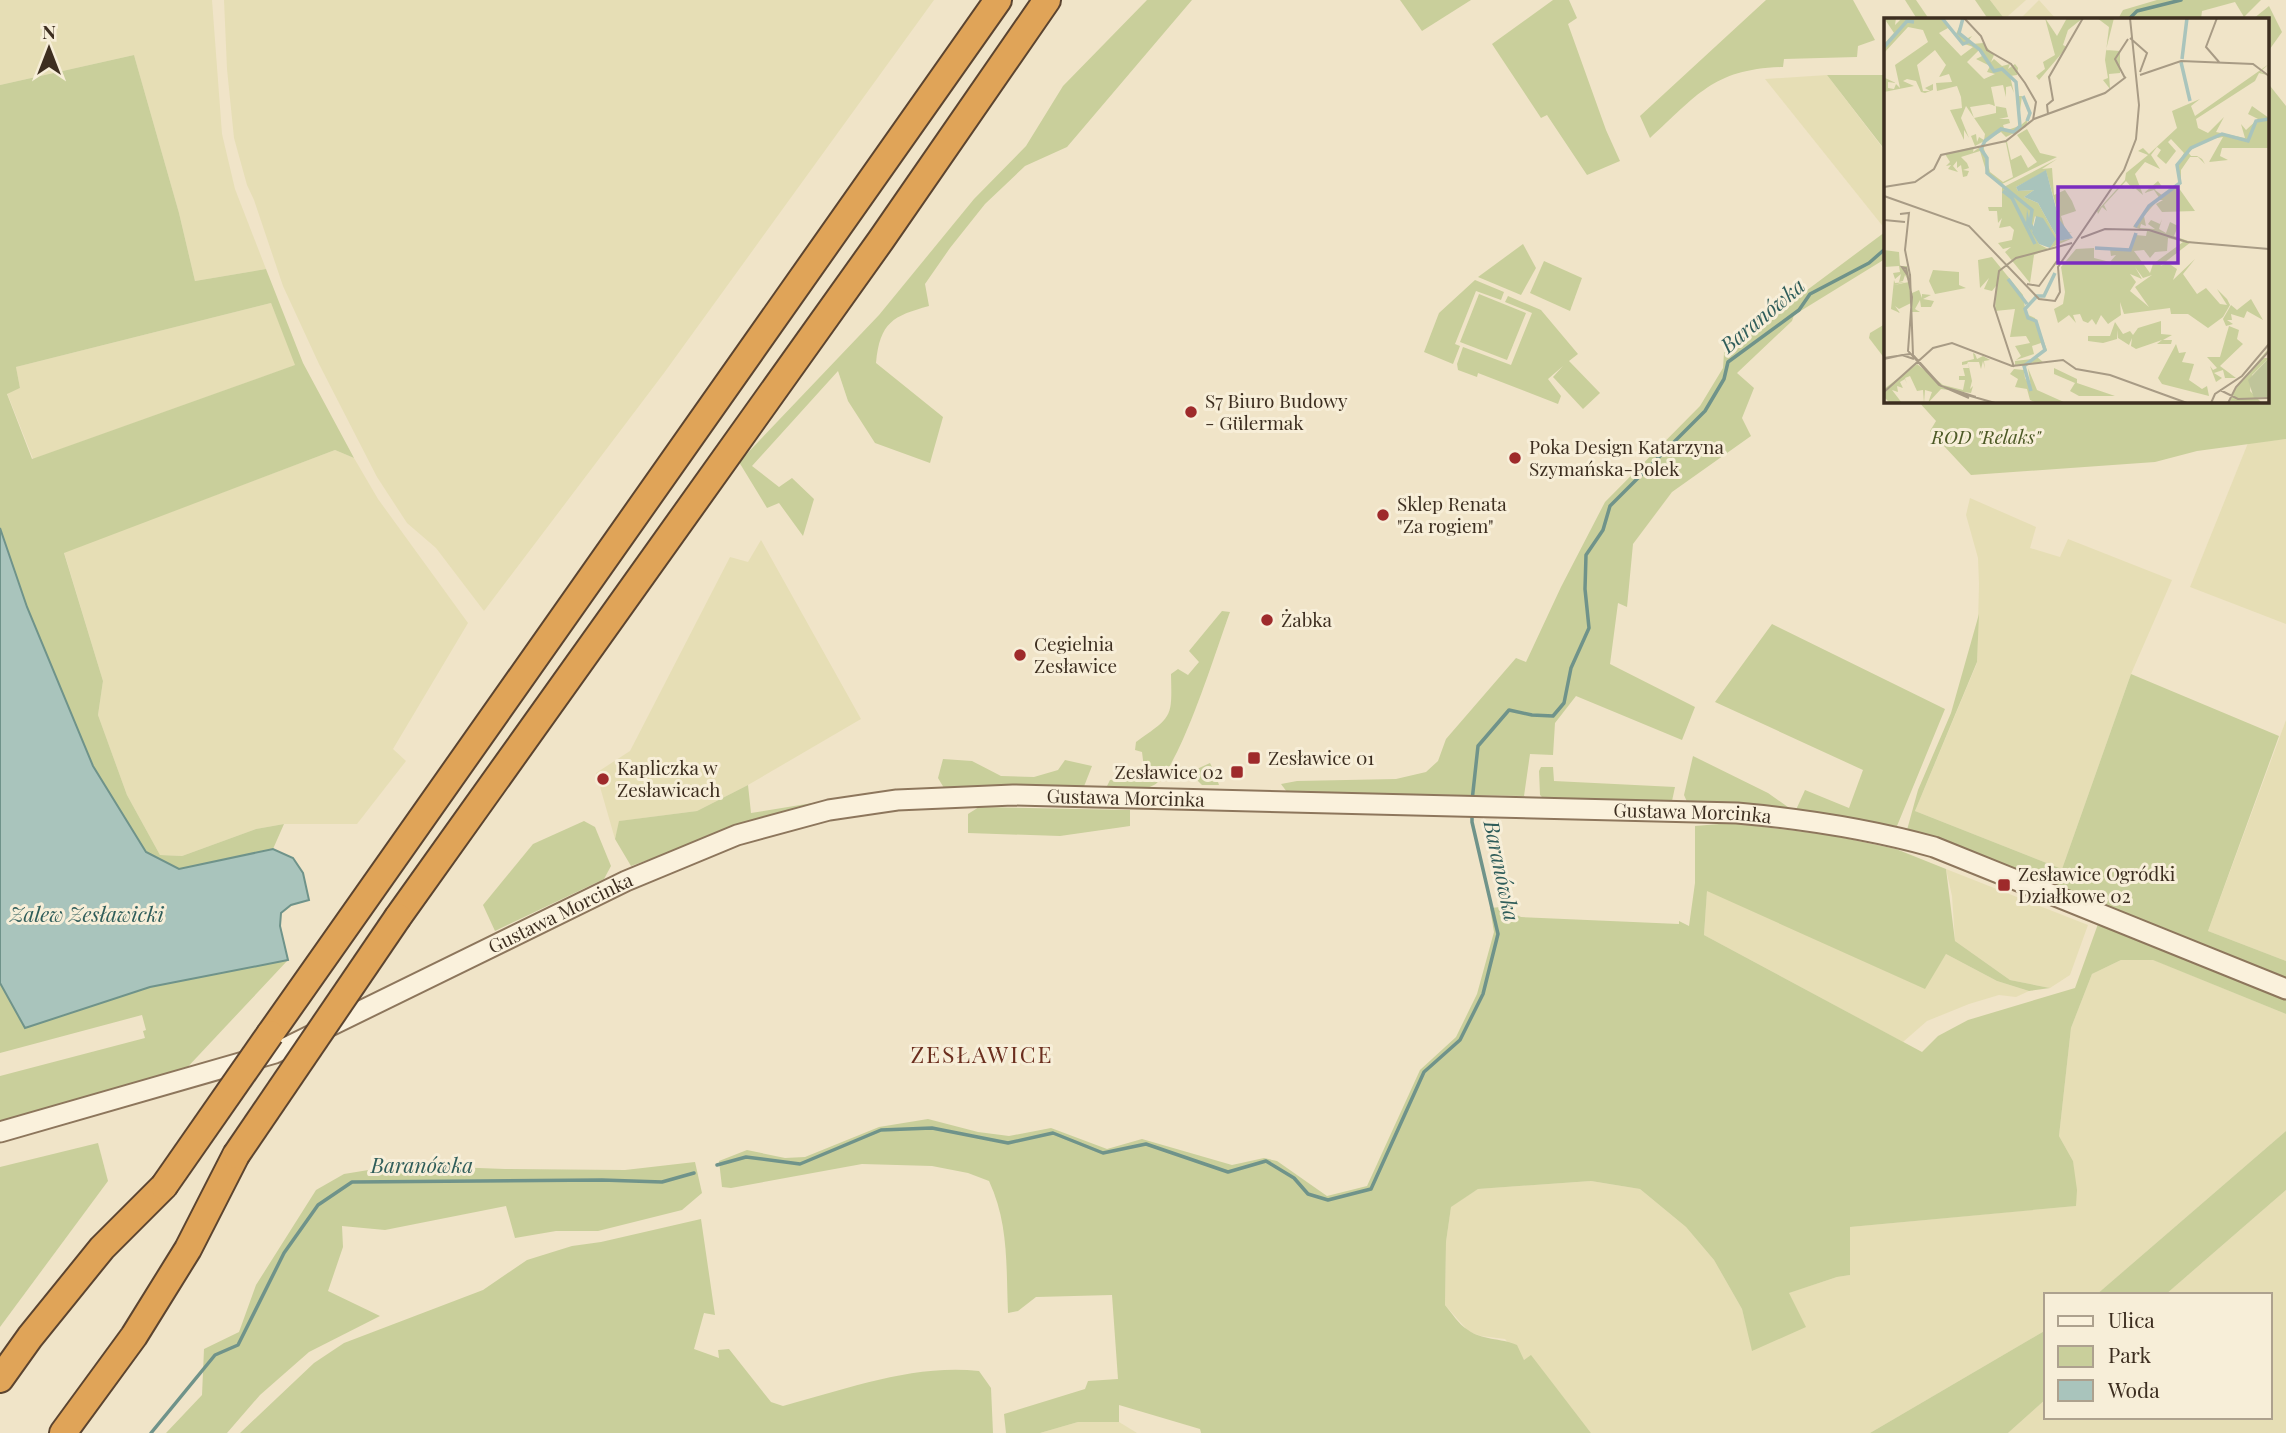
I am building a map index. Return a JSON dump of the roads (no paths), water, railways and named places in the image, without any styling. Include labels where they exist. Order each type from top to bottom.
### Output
[{"type":"highway","points":[[0,1379],[103,1248],[164,1185],[998,0]]},
{"type":"highway","points":[[63,1433],[134,1336],[188,1249],[236,1155],[398,916],[881,240],[1047,0]]},
{"type":"street","name":"Gustawa Morcinka","points":[[0,1132],[275,1054],[626,881],[737,835],[829,810],[897,800],[1013,795],[1196,798],[1737,813],[1798,819],[1893,836],[1934,847],[2286,989]]},
{"type":"water","name":"Zalew Zesławicki","points":[[0,528],[27,607],[93,766],[146,852],[179,869],[273,849],[293,858],[303,873],[309,900],[291,905],[281,913],[280,926],[288,960],[150,987],[25,1028],[0,983]]},
{"type":"waterway","name":"Baranówka","points":[[2130,18],[2137,11],[2181,0]]},
{"type":"waterway","name":"Baranówka","points":[[1472,801],[1478,746],[1509,710],[1553,716],[1564,703],[1571,668],[1589,628],[1585,589],[1586,555],[1603,530],[1610,506],[1705,411],[1724,379],[1728,362],[1799,310],[1810,294],[1869,263],[1884,250]]},
{"type":"waterway","name":"Baranówka","points":[[717,1165],[746,1157],[800,1164],[881,1130],[932,1128],[1008,1143],[1053,1133],[1103,1153],[1146,1144],[1228,1172],[1266,1161],[1294,1178],[1308,1194],[1328,1200],[1371,1189],[1424,1072],[1460,1040],[1483,994],[1498,934],[1472,812]]},
{"type":"waterway","name":"Baranówka","points":[[151,1433],[215,1355],[238,1345],[284,1253],[318,1205],[352,1182],[662,1182],[694,1173]]},
{"type":"place","name":"S7 Biuro Budowy - Gülermak","points":[[1191,412]]},
{"type":"place","name":"Poka Design Katarzyna Szymańska-Polek","points":[[1515,458]]},
{"type":"place","name":"Sklep Renata \"Za rogiem\"","points":[[1383,515]]},
{"type":"place","name":"Żabka","points":[[1267,620]]},
{"type":"place","name":"Cegielnia Zesławice","points":[[1020,655]]},
{"type":"place","name":"Zesławice 01","points":[[1254,758]]},
{"type":"place","name":"Zesławice 02","points":[[1237,772]]},
{"type":"place","name":"Kapliczka w Zesławicach","points":[[603,779]]},
{"type":"place","name":"Zesławice Ogródki Działkowe 02","points":[[2004,885]]},
{"type":"district","name":"ZESŁAWICE","points":[[982,1055]]},
{"type":"park label","name":"ROD \"Relaks\"","points":[[1986,437]]}]
